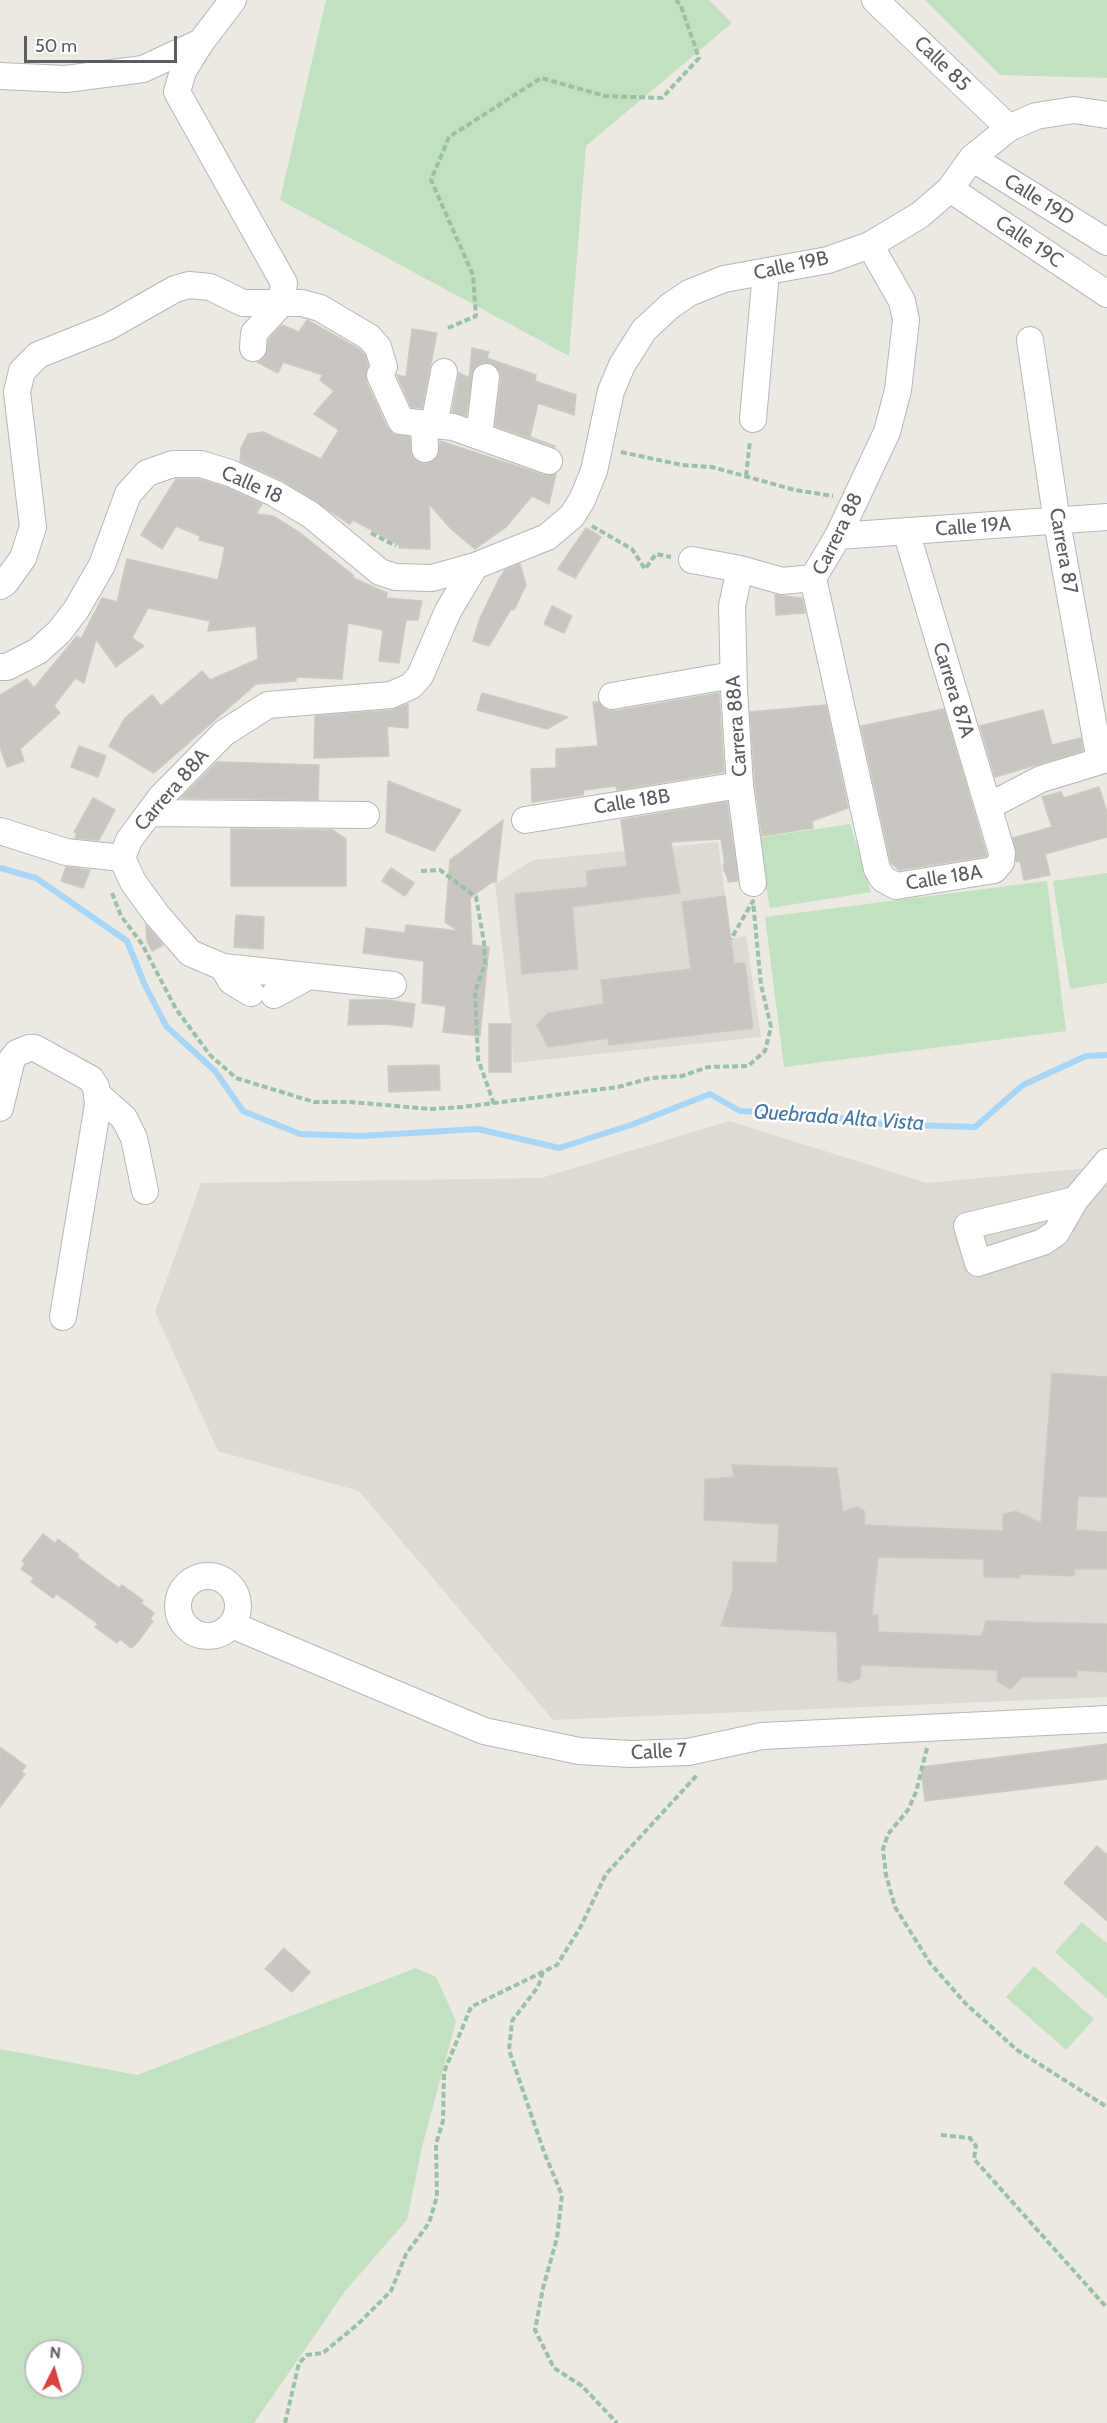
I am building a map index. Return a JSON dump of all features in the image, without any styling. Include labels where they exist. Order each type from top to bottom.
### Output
[{"type":"street","points":[[233,0],[201,42],[183,71],[177,92],[284,283],[281,304],[254,333],[253,348]]},
{"type":"street","name":"Calle 85","points":[[875,0],[1009,128]]},
{"type":"street","points":[[0,76],[66,79],[142,69],[201,42]]},
{"type":"street","name":"Calle 19B","points":[[572,516],[594,471],[611,391],[626,357],[644,330],[670,306],[689,293],[724,279],[828,260],[870,245],[920,215],[950,189],[972,158],[1009,128],[1036,116],[1074,110],[1107,115]]},
{"type":"street","name":"Calle 19D","points":[[972,158],[1107,242]]},
{"type":"street","name":"Calle 19C","points":[[950,189],[1107,294]]},
{"type":"street","name":"Carrera 88","points":[[870,245],[902,301],[906,320],[898,390],[887,432],[838,536],[813,578],[877,869]]},
{"type":"street","points":[[753,419],[766,272]]},
{"type":"street","points":[[0,586],[5,583],[23,558],[33,527],[17,392],[22,371],[28,361],[108,327],[175,289],[189,285],[210,287],[243,303],[302,303],[320,308],[369,337],[378,347],[384,367],[380,375],[401,421],[429,424],[480,436],[549,461]]},
{"type":"street","name":"Carrera 87","points":[[1030,340],[1057,522],[1104,760]]},
{"type":"street","points":[[425,449],[429,424],[444,372]]},
{"type":"street","points":[[480,436],[486,376]]},
{"type":"street","name":"Calle 18","points":[[0,667],[7,667],[38,651],[59,632],[76,610],[102,565],[128,494],[147,473],[173,464],[211,467],[230,472],[274,493],[311,515],[363,559],[387,575],[408,579],[432,578],[475,566],[547,537],[572,516]]},
{"type":"street","name":"Calle 19A","points":[[838,536],[1107,517]]},
{"type":"street","name":"Carrera 87A","points":[[906,531],[957,708],[1001,848]]},
{"type":"street","points":[[692,560],[740,569],[782,581],[813,578]]},
{"type":"street","name":"Carrera 88A","points":[[122,858],[129,840],[148,813],[224,733],[268,705],[383,696],[402,692],[411,686],[420,676],[448,611],[475,566]]},
{"type":"street","name":"Carrera 88A","points":[[740,569],[732,606],[733,675],[743,842],[749,881]]},
{"type":"street","points":[[612,696],[733,675]]},
{"type":"street","points":[[989,806],[1041,779],[1104,760]]},
{"type":"street","name":"Calle 18B","points":[[525,820],[740,785]]},
{"type":"street","points":[[148,813],[366,815]]},
{"type":"street","points":[[0,831],[66,852],[122,858],[133,882],[157,915],[190,953],[223,967],[393,985]]},
{"type":"street","name":"Calle 18A","points":[[877,869],[883,879],[896,886],[994,870],[1001,862],[1001,848]]},
{"type":"street","points":[[223,967],[231,981],[262,994],[309,976]]},
{"type":"street","points":[[0,1108],[12,1059],[29,1048],[35,1048],[91,1079],[98,1095],[124,1118],[134,1138],[145,1191]]},
{"type":"street","points":[[63,1317],[98,1095]]},
{"type":"street","points":[[1075,1200],[1107,1162]]},
{"type":"street","name":"Calle 7","points":[[232,1625],[484,1731],[579,1751],[631,1754],[688,1752],[762,1736],[1107,1719]]},
{"type":"path","points":[[448,328],[476,316],[473,275],[431,180],[449,137],[542,78],[605,96],[662,98],[699,58],[681,6],[676,0]]},
{"type":"path","points":[[746,476],[753,419]]},
{"type":"path","points":[[599,450],[633,454],[682,465],[712,467],[795,490],[855,499]]},
{"type":"path","points":[[572,516],[632,549],[645,569],[656,554],[692,560]]},
{"type":"path","points":[[122,858],[112,894],[121,916],[142,944],[176,1009],[210,1054],[236,1078],[314,1102],[349,1102],[431,1109],[494,1104],[682,1076],[708,1068],[748,1066],[765,1051],[771,1028],[761,985],[762,967],[755,939],[753,901],[731,939]]},
{"type":"path","points":[[421,871],[440,870],[476,897],[485,964],[475,992],[478,1059],[494,1104]]},
{"type":"path","points":[[935,1729],[921,1767],[916,1792],[908,1810],[888,1834],[883,1849],[886,1875],[896,1907],[930,1963],[966,2004],[1017,2050],[1107,2107]]},
{"type":"path","points":[[285,2423],[299,2363],[307,2355],[323,2353],[358,2324],[391,2291],[406,2254],[429,2223],[437,2196],[436,2144],[443,2121],[444,2072],[471,2007],[557,1965],[580,1928],[606,1874],[686,1784],[703,1770]]},
{"type":"path","points":[[543,1972],[538,1987],[512,2021],[509,2050],[544,2152],[562,2195],[557,2238],[543,2288],[535,2330],[554,2368],[582,2386],[617,2423]]},
{"type":"path","points":[[940,2135],[970,2138],[976,2146],[974,2159],[1107,2308]]},
{"type":"shaded area","points":[[718,842],[731,939],[746,936],[761,1037],[513,1063],[511,1024],[495,884],[533,860]]},
{"type":"shaded area","points":[[729,1121],[927,1183],[1098,1167],[1107,1162],[1107,1697],[553,1720],[359,1491],[218,1451],[155,1312],[201,1183],[541,1178]]},
{"type":"green space","points":[[326,0],[709,0],[732,23],[586,146],[569,356],[280,200]]},
{"type":"green space","points":[[925,0],[1107,0],[1107,78],[1000,75]]},
{"type":"green space","points":[[850,824],[871,892],[770,908],[757,838]]},
{"type":"green space","points":[[1107,873],[1107,983],[1070,989],[1053,881]]},
{"type":"green space","points":[[1047,881],[1066,1031],[784,1067],[765,917]]},
{"type":"green space","points":[[1082,1922],[1107,1944],[1107,1999],[1055,1952]]},
{"type":"green space","points":[[1034,1966],[1094,2019],[1066,2050],[1006,1997]]},
{"type":"green space","points":[[416,1968],[436,1977],[456,2021],[422,2147],[407,2220],[346,2290],[254,2423],[0,2423],[0,2049],[137,2075]]},
{"type":"building","points":[[307,320],[359,349],[365,355],[368,366],[366,381],[387,427],[393,433],[410,437],[412,456],[418,462],[425,464],[433,461],[438,455],[440,441],[544,475],[556,474],[549,504],[532,496],[506,527],[475,549],[451,529],[429,504],[430,549],[399,548],[399,545],[353,520],[350,524],[282,480],[240,461],[241,448],[248,434],[263,432],[321,459],[339,430],[314,414],[334,391],[320,380],[323,375],[283,362],[278,373],[257,362],[265,357],[269,339],[282,325],[299,332]]},
{"type":"building","points":[[412,329],[437,333],[422,408],[411,407],[397,375],[406,377]]},
{"type":"building","points":[[472,348],[489,352],[487,358],[536,375],[535,381],[576,395],[574,415],[538,403],[530,437],[555,447],[495,426],[501,378],[499,371],[488,362],[474,369],[466,416],[452,412],[459,373],[469,378]]},
{"type":"building","points":[[176,479],[199,479],[225,487],[262,504],[256,514],[273,516],[300,533],[353,575],[353,578],[387,593],[386,598],[422,601],[418,620],[406,620],[399,663],[379,661],[383,630],[348,623],[342,679],[296,677],[296,681],[256,684],[154,773],[109,746],[125,718],[152,695],[161,706],[202,671],[210,680],[258,659],[256,626],[208,631],[210,621],[148,608],[132,638],[144,646],[116,667],[96,639],[84,683],[75,678],[54,706],[60,713],[20,749],[24,761],[7,767],[0,747],[0,695],[27,679],[34,688],[77,636],[81,639],[102,598],[117,602],[127,559],[218,580],[225,547],[199,540],[200,536],[176,526],[162,549],[141,535]]},
{"type":"building","points":[[586,528],[601,537],[575,578],[558,569]]},
{"type":"building","points":[[520,564],[526,585],[514,610],[511,609],[489,646],[473,641],[480,618],[499,579],[505,570]]},
{"type":"building","points":[[775,595],[802,598],[805,613],[776,615]]},
{"type":"building","points":[[552,606],[572,616],[564,633],[544,624]]},
{"type":"building","points":[[482,693],[568,717],[547,729],[477,710]]},
{"type":"building","points":[[719,693],[724,772],[617,790],[616,786],[584,790],[583,795],[532,802],[531,769],[556,768],[556,749],[598,746],[593,702],[599,702],[606,710],[615,711]]},
{"type":"building","points":[[408,704],[408,728],[387,726],[389,756],[314,758],[315,716],[392,710]]},
{"type":"building","points":[[826,705],[848,808],[812,821],[813,828],[762,836],[755,784],[750,712]]},
{"type":"building","points":[[944,709],[987,856],[899,870],[891,863],[861,726]]},
{"type":"building","points":[[1043,710],[1052,745],[1081,738],[1083,751],[995,777],[980,726]]},
{"type":"building","points":[[79,746],[106,756],[98,777],[71,767]]},
{"type":"building","points":[[217,762],[319,765],[318,800],[181,798]]},
{"type":"building","points":[[388,781],[461,810],[434,851],[386,832]]},
{"type":"building","points":[[1099,787],[1107,813],[1107,837],[1045,854],[1050,875],[1024,880],[1020,861],[1016,862],[1013,838],[1052,827],[1042,797],[1061,792],[1064,798]]},
{"type":"building","points":[[93,798],[115,810],[99,840],[75,838],[77,834],[74,832]]},
{"type":"building","points":[[727,802],[738,881],[728,882],[721,839],[671,842],[680,893],[572,907],[578,969],[522,974],[515,894],[588,887],[586,871],[627,866],[621,820]]},
{"type":"building","points":[[503,820],[496,882],[492,882],[470,898],[472,945],[489,947],[480,1036],[443,1032],[446,1006],[422,1003],[424,961],[363,953],[366,928],[405,933],[406,925],[459,931],[445,922],[450,860]]},
{"type":"building","points":[[231,829],[333,830],[346,839],[346,886],[231,886]]},
{"type":"building","points":[[66,867],[90,870],[83,888],[61,881]]},
{"type":"building","points":[[391,868],[414,883],[405,896],[382,881]]},
{"type":"building","points":[[725,896],[734,964],[745,963],[753,1028],[609,1045],[608,1038],[548,1047],[537,1025],[548,1013],[604,1004],[601,980],[691,969],[682,902]]},
{"type":"building","points":[[236,915],[264,917],[263,949],[234,947]]},
{"type":"building","points":[[146,925],[163,945],[152,951],[147,941]]},
{"type":"building","points":[[350,1000],[387,1000],[415,1004],[412,1027],[385,1024],[348,1025]]},
{"type":"building","points":[[489,1024],[511,1024],[511,1072],[489,1072]]},
{"type":"building","points":[[439,1065],[440,1090],[389,1092],[388,1066]]},
{"type":"building","points":[[1052,1373],[1107,1377],[1107,1497],[1078,1496],[1076,1530],[1107,1532],[1107,1569],[1074,1569],[1074,1576],[1020,1574],[1020,1578],[984,1577],[984,1559],[878,1557],[872,1615],[878,1615],[878,1632],[982,1636],[986,1621],[1107,1624],[1107,1672],[1077,1670],[1077,1677],[1022,1677],[1011,1689],[997,1681],[998,1670],[861,1665],[860,1678],[850,1683],[838,1680],[837,1632],[721,1626],[733,1589],[733,1562],[777,1563],[779,1524],[704,1520],[705,1479],[734,1477],[732,1465],[837,1468],[843,1512],[857,1507],[865,1512],[864,1525],[1003,1531],[1003,1515],[1015,1511],[1041,1523]]},
{"type":"building","points":[[43,1534],[55,1543],[58,1539],[79,1555],[77,1557],[119,1588],[122,1585],[143,1600],[141,1603],[154,1613],[150,1619],[153,1621],[131,1648],[120,1639],[117,1643],[95,1627],[98,1624],[56,1594],[53,1598],[31,1582],[34,1578],[21,1569],[25,1563],[22,1561]]},
{"type":"building","points":[[1107,1744],[1107,1779],[925,1801],[921,1767]]},
{"type":"building","points":[[0,1747],[26,1766],[21,1772],[25,1774],[0,1807]]},
{"type":"building","points":[[1097,1846],[1107,1855],[1107,1921],[1064,1883]]},
{"type":"building","points":[[284,1948],[310,1972],[292,1992],[265,1969]]},
{"type":"waterway","name":"Quebrada Alta Vista","points":[[0,868],[36,878],[127,941],[144,983],[166,1026],[215,1071],[243,1111],[300,1134],[361,1136],[478,1129],[559,1148],[631,1125],[710,1094],[740,1111],[816,1115],[881,1124],[975,1127],[1023,1085],[1086,1056],[1107,1055]]},
{"type":"tunnel","points":[[739,847],[736,867],[745,880]]}]
